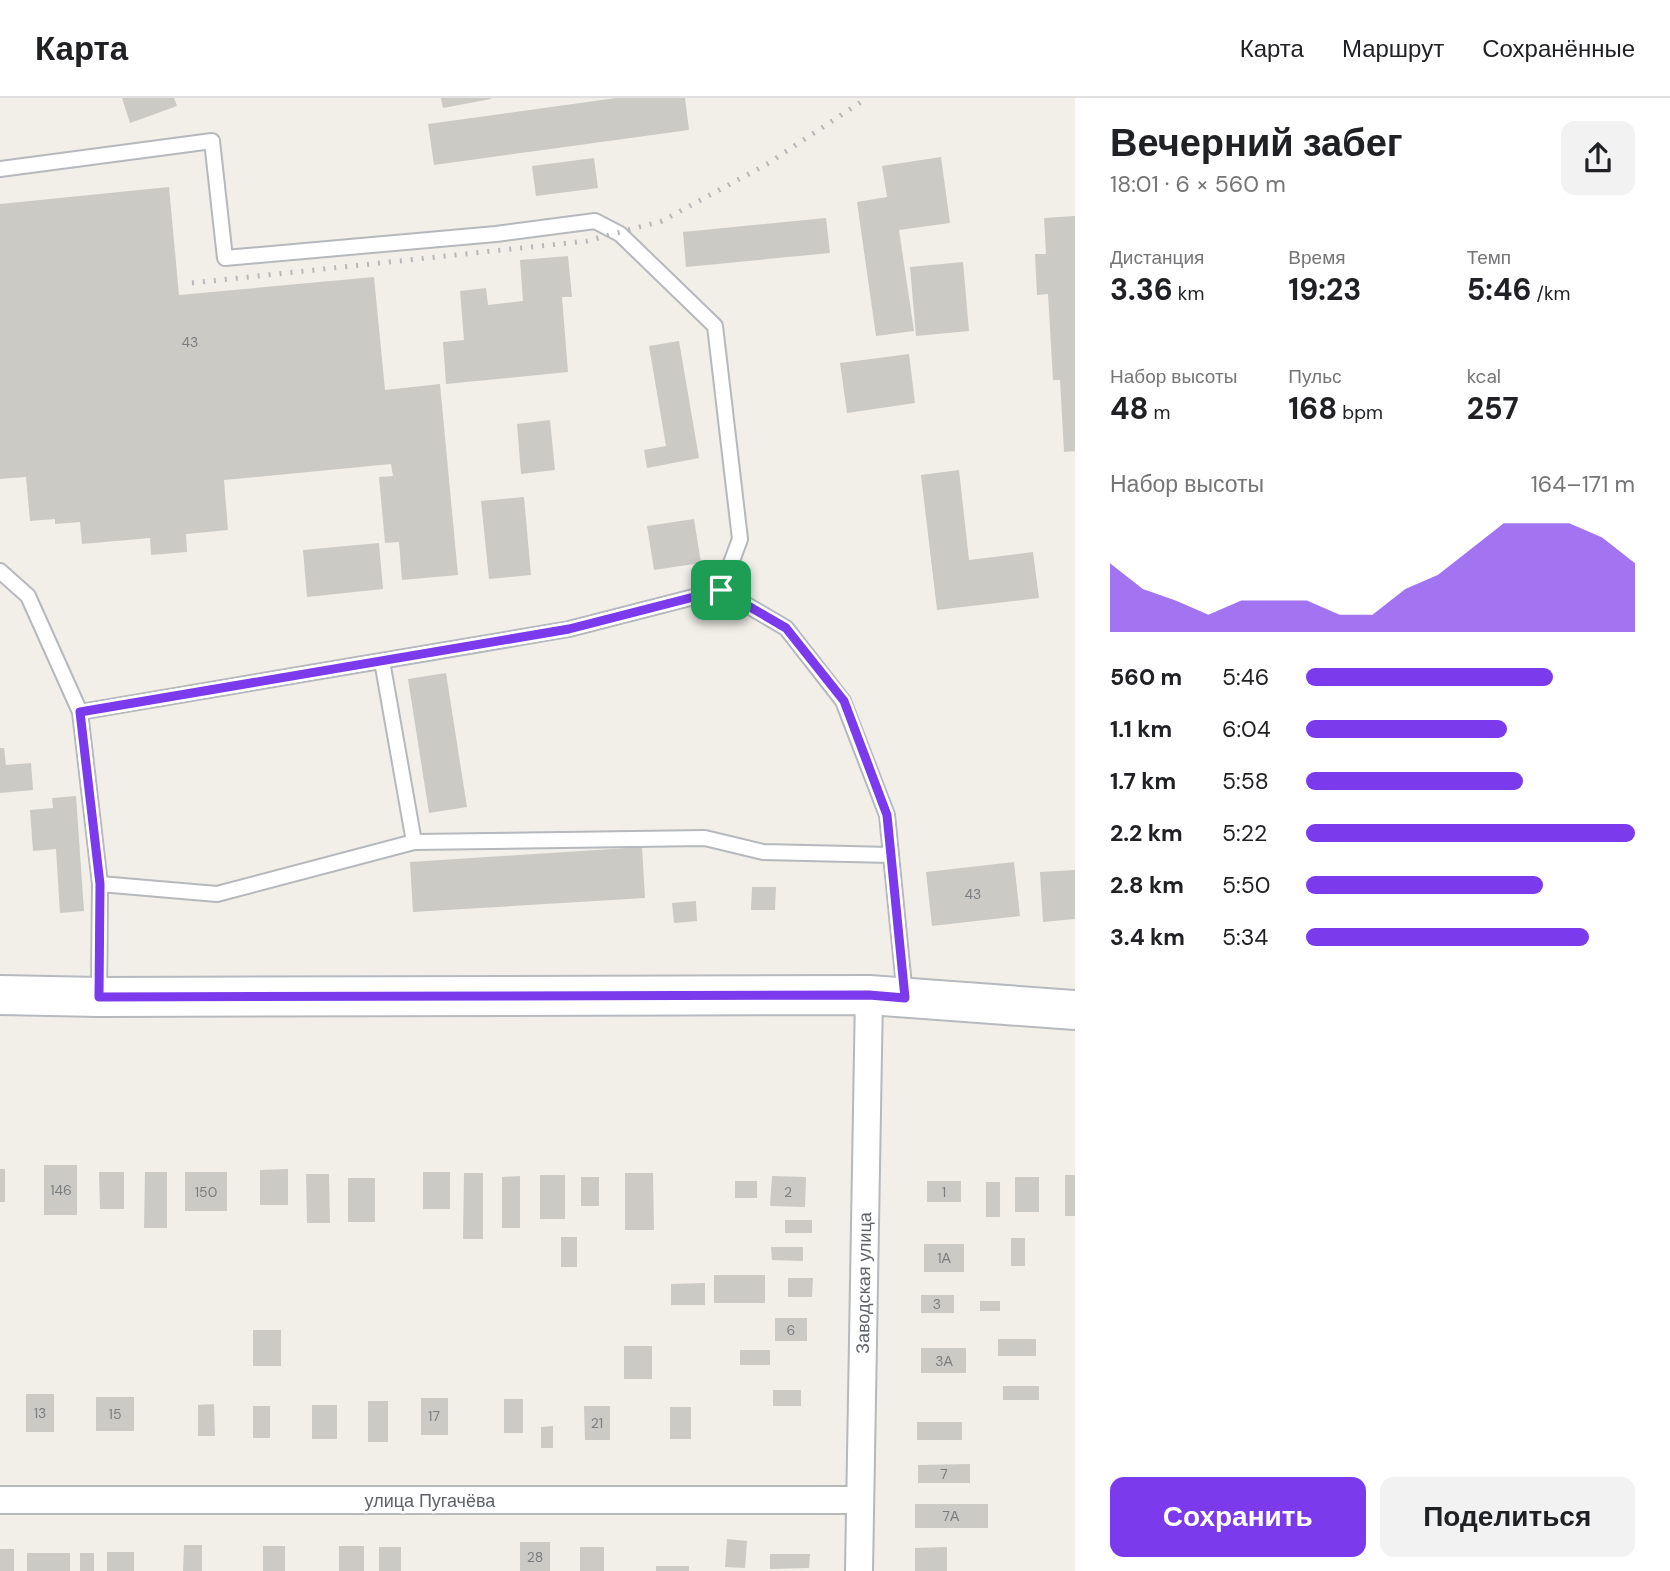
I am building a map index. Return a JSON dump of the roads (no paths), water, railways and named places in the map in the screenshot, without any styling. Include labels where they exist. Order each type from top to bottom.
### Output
[{"type":"main road","points":[[0,995],[887,996],[1075,1010]]},
{"type":"street","name":"Заводская улица","points":[[859,1571],[860,1500],[887,996]]},
{"type":"street","name":"улица Пугачёва","points":[[0,1500],[860,1500]]},
{"type":"lane","points":[[0,169],[212,141],[225,258],[496,234],[595,221],[620,234],[715,326],[740,539],[721,590]]},
{"type":"lane","points":[[0,571],[28,596],[80,712],[100,884],[99,997]]},
{"type":"lane","points":[[80,712],[569,629],[721,590],[786,628],[844,701],[887,815],[891,855],[887,996]]},
{"type":"lane","points":[[382,661],[414,842]]},
{"type":"lane","points":[[100,884],[217,894],[414,842],[705,838],[763,852],[891,855]]},
{"type":"railway","points":[[192,283],[587,241],[662,221],[767,164],[867,98]]}]
